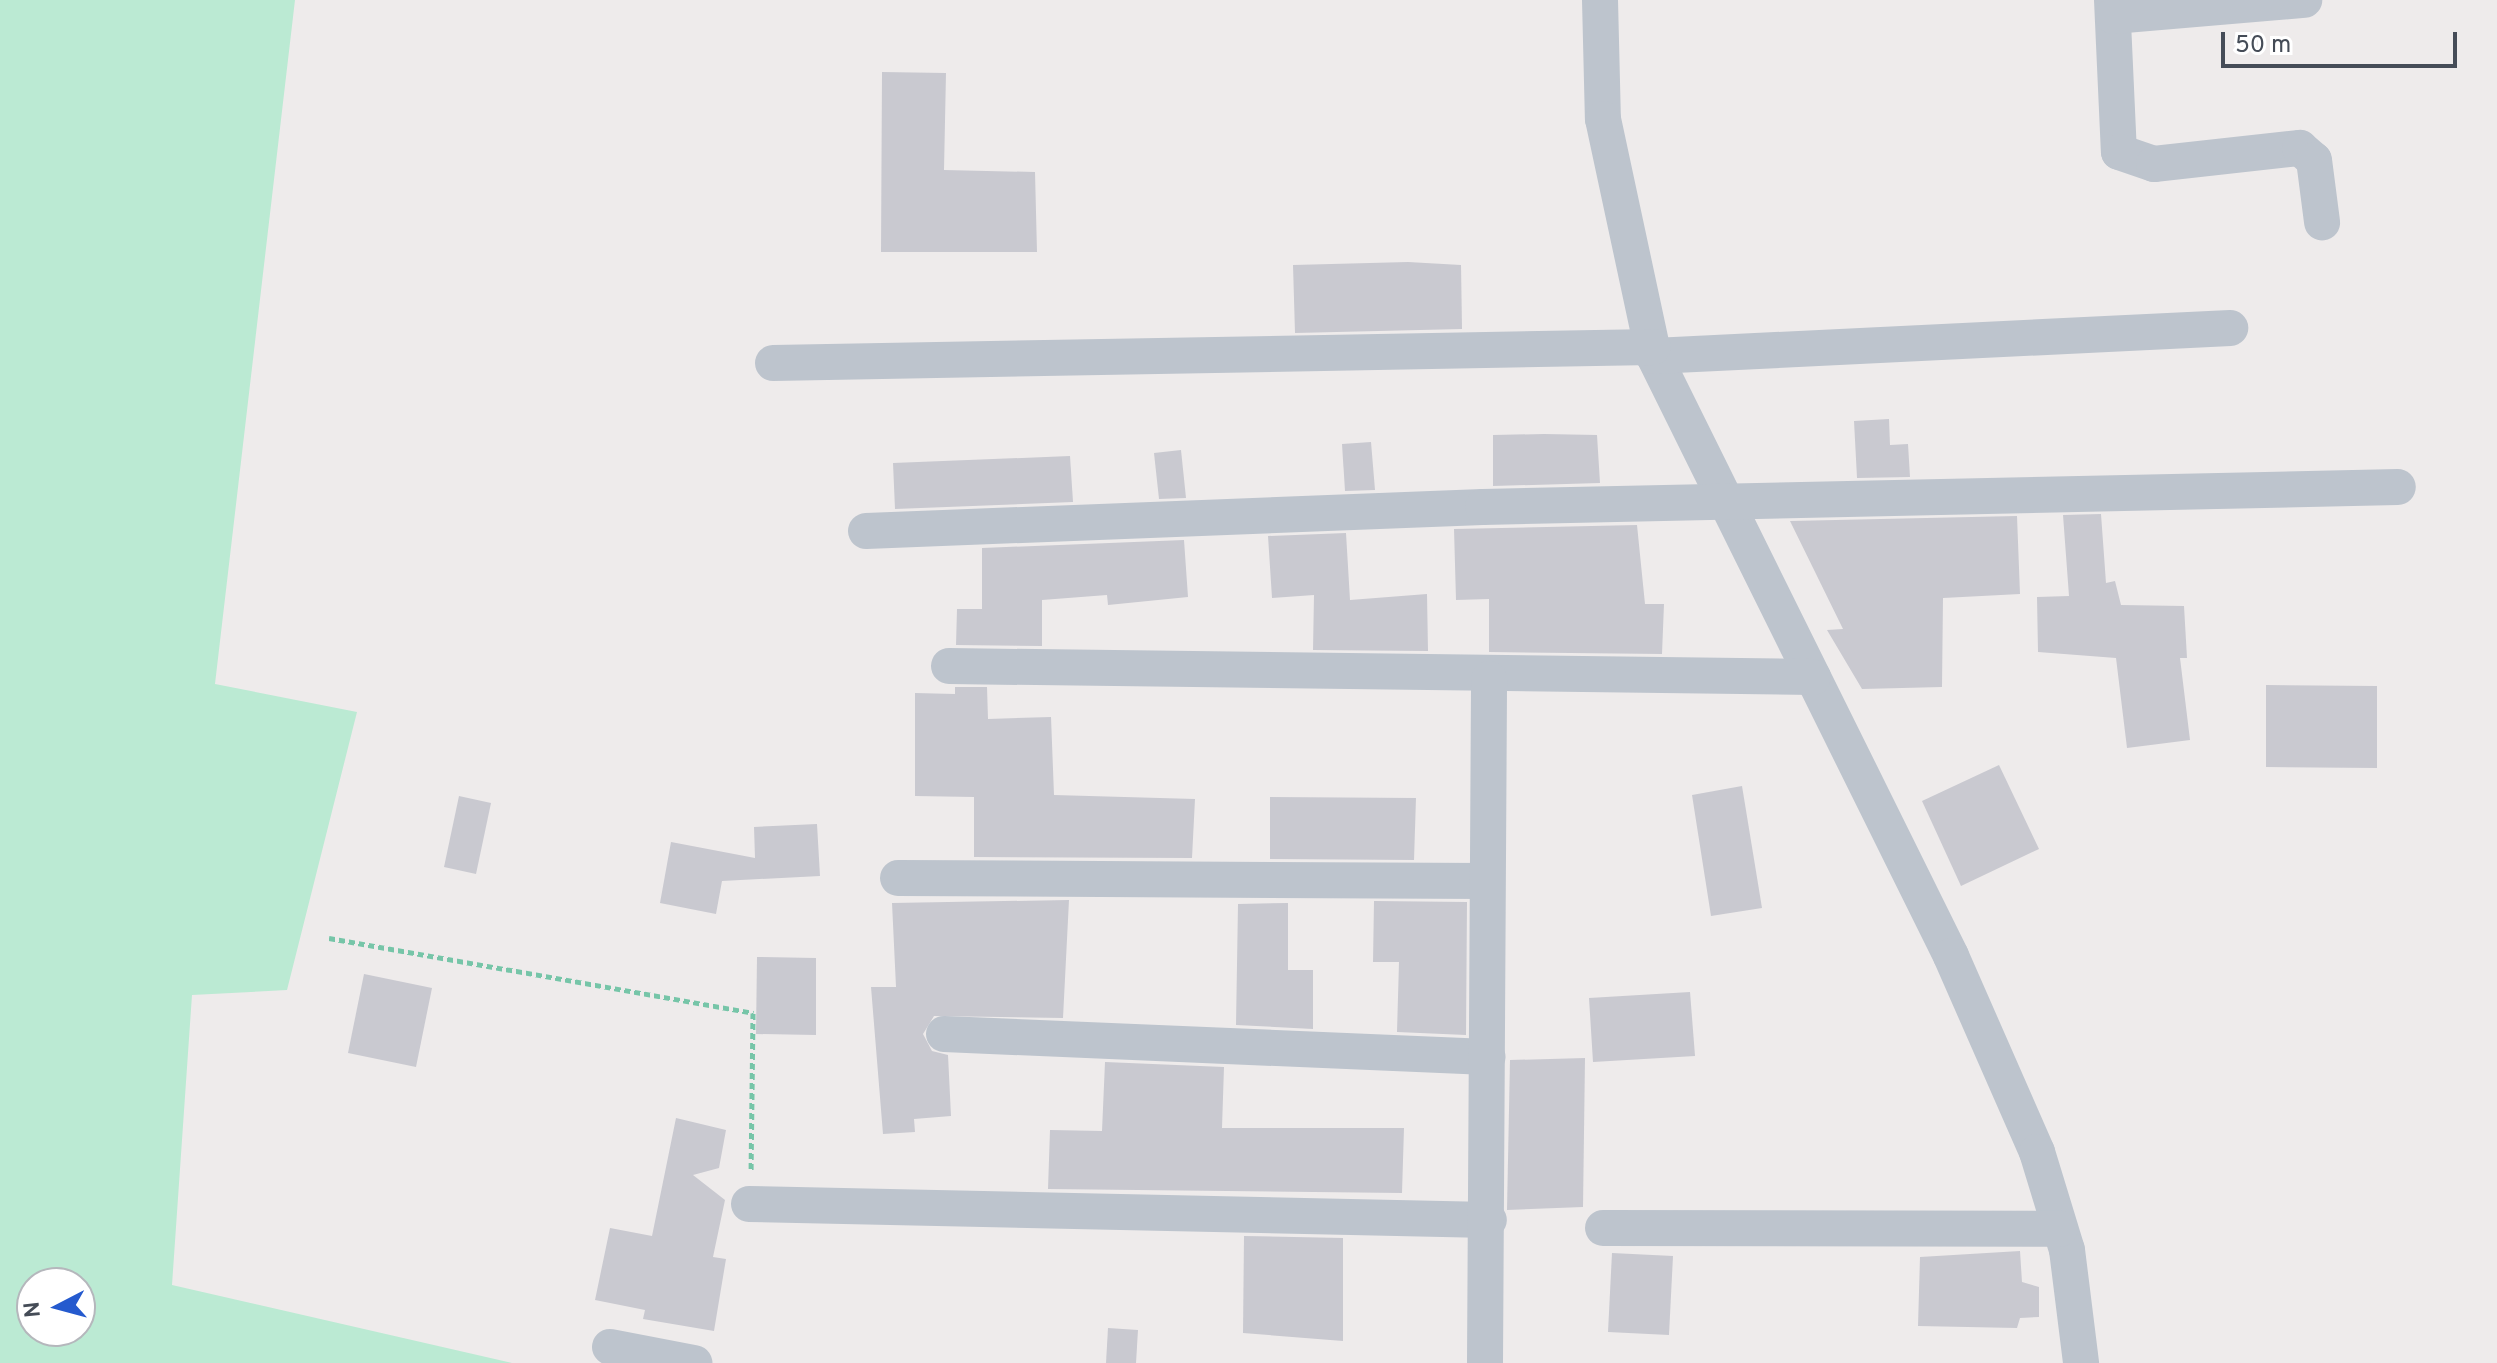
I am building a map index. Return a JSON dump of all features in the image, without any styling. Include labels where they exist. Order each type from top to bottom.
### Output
[{"type":"street","points":[[1600,0],[1603,119],[1653,351],[1951,956],[2037,1152],[2060,1229],[2081,1363]]},
{"type":"street","points":[[2304,0],[2112,8],[2119,152],[2154,164],[2300,148],[2314,160],[2322,222]]},
{"type":"street","points":[[773,363],[1653,351],[2230,328]]},
{"type":"street","points":[[866,531],[1726,502],[2398,487]]},
{"type":"street","points":[[949,666],[1489,679],[1813,677]]},
{"type":"street","points":[[1485,1363],[1489,1220],[1489,679]]},
{"type":"street","points":[[898,878],[1487,881]]},
{"type":"street","points":[[944,1034],[1488,1057]]},
{"type":"street","points":[[749,1204],[1489,1220]]},
{"type":"street","points":[[1603,1228],[2060,1229]]},
{"type":"street","points":[[610,1347],[694,1363]]},
{"type":"path","points":[[329,938],[753,1013],[749,1204]]},
{"type":"green space","points":[[0,0],[295,0],[215,684],[357,712],[287,990],[192,995],[172,1285],[512,1363],[0,1363]]},
{"type":"building","points":[[882,72],[946,73],[944,170],[1035,172],[1037,252],[881,252]]},
{"type":"building","points":[[1408,262],[1461,265],[1462,329],[1295,333],[1293,265]]},
{"type":"building","points":[[1889,419],[1890,445],[1908,444],[1910,477],[1857,478],[1854,421]]},
{"type":"building","points":[[1493,435],[1597,435],[1600,483],[1493,486]]},
{"type":"building","points":[[1371,442],[1375,490],[1345,491],[1342,444]]},
{"type":"building","points":[[1181,450],[1186,498],[1159,499],[1154,453]]},
{"type":"building","points":[[1070,456],[1073,502],[895,509],[893,463]]},
{"type":"building","points":[[2101,514],[2106,583],[2115,581],[2121,605],[2184,606],[2187,658],[2180,658],[2190,740],[2127,748],[2116,658],[2038,652],[2037,597],[2069,596],[2063,515]]},
{"type":"building","points":[[2017,516],[2020,594],[1943,598],[1942,687],[1862,689],[1827,630],[1843,629],[1790,521]]},
{"type":"building","points":[[1637,525],[1645,604],[1664,604],[1662,654],[1489,652],[1489,599],[1456,600],[1454,529]]},
{"type":"building","points":[[1346,533],[1350,600],[1427,594],[1428,651],[1313,650],[1314,595],[1272,598],[1268,536]]},
{"type":"building","points":[[1184,540],[1188,597],[1108,605],[1107,595],[1042,600],[1042,646],[956,645],[957,609],[982,609],[982,548]]},
{"type":"building","points":[[2266,685],[2377,686],[2377,768],[2266,767]]},
{"type":"building","points":[[955,687],[987,687],[988,719],[1051,717],[1054,795],[1195,799],[1192,858],[974,857],[974,797],[915,796],[915,693],[955,694]]},
{"type":"building","points":[[1999,765],[2039,849],[1961,886],[1922,801]]},
{"type":"building","points":[[1742,786],[1762,908],[1711,916],[1692,795]]},
{"type":"building","points":[[459,796],[491,803],[476,874],[444,867]]},
{"type":"building","points":[[1270,797],[1416,798],[1414,860],[1270,859]]},
{"type":"building","points":[[817,824],[820,876],[722,881],[716,914],[660,903],[671,842],[755,858],[754,827]]},
{"type":"building","points":[[1069,900],[1063,1018],[934,1016],[923,1034],[932,1051],[948,1055],[951,1116],[914,1119],[915,1132],[883,1134],[871,987],[896,987],[892,903]]},
{"type":"building","points":[[1374,901],[1467,902],[1466,1035],[1397,1032],[1399,962],[1373,962]]},
{"type":"building","points":[[1288,903],[1288,970],[1313,970],[1313,1029],[1236,1025],[1238,904]]},
{"type":"building","points":[[757,957],[816,958],[816,1035],[756,1034]]},
{"type":"building","points":[[364,974],[432,988],[416,1067],[348,1053]]},
{"type":"building","points":[[1690,992],[1695,1056],[1593,1062],[1589,998]]},
{"type":"building","points":[[1585,1058],[1583,1207],[1507,1210],[1510,1060]]},
{"type":"building","points":[[1105,1062],[1224,1067],[1222,1128],[1404,1128],[1402,1193],[1048,1189],[1050,1130],[1102,1131]]},
{"type":"building","points":[[676,1118],[726,1130],[719,1168],[693,1175],[725,1200],[713,1257],[726,1259],[714,1331],[643,1319],[645,1310],[595,1300],[610,1228],[652,1236]]},
{"type":"building","points":[[1244,1236],[1343,1238],[1343,1341],[1243,1333]]},
{"type":"building","points":[[2020,1251],[2022,1282],[2039,1287],[2039,1317],[2020,1318],[2017,1328],[1918,1326],[1920,1257]]},
{"type":"building","points":[[1612,1253],[1673,1256],[1669,1335],[1608,1332]]},
{"type":"building","points":[[1108,1328],[1138,1330],[1136,1363],[1106,1363]]}]
